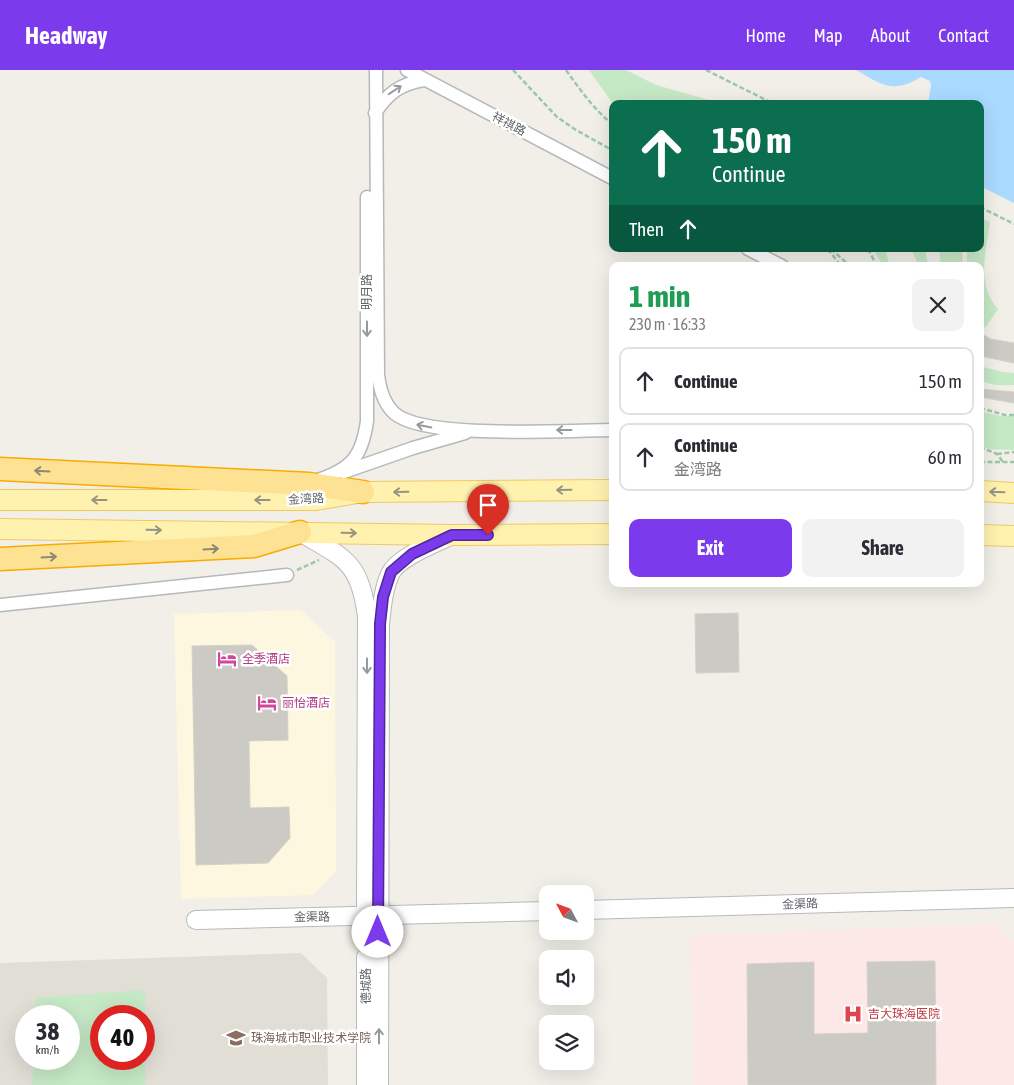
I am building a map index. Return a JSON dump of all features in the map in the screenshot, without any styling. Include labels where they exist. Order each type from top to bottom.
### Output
[{"type":"highway","points":[[0,469],[309,484],[363,492]]},
{"type":"highway","points":[[0,559],[254,546],[300,532]]},
{"type":"main road","name":"金湾路","points":[[0,500],[316,500],[363,492],[609,490]]},
{"type":"main road","points":[[984,491],[1014,493]]},
{"type":"main road","points":[[0,529],[452,535],[609,534]]},
{"type":"main road","points":[[984,535],[1014,536]]},
{"type":"street","name":"明月路","points":[[309,484],[339,474],[352,461],[360,449],[367,421],[368,70]]},
{"type":"street","name":"明月路","points":[[376,70],[378,375],[384,400],[394,413],[409,422],[424,427],[472,431]]},
{"type":"street","name":"祥祺路","points":[[407,70],[609,176]]},
{"type":"street","points":[[375,113],[385,97],[397,88],[424,80]]},
{"type":"street","points":[[754,252],[774,262]]},
{"type":"street","points":[[339,474],[413,448],[472,431],[609,430]]},
{"type":"street","points":[[300,532],[334,553],[357,573],[373,621]]},
{"type":"street","points":[[373,621],[391,572],[412,554],[452,535]]},
{"type":"street","points":[[0,606],[287,575]]},
{"type":"street","name":"德城路","points":[[366,1085],[372,916],[373,621]]},
{"type":"street","name":"金渠路","points":[[594,910],[1014,898]]},
{"type":"street","name":"金渠路","points":[[196,920],[539,911]]},
{"type":"street","name":"德城路","points":[[372,916],[379,1085]]},
{"type":"path","points":[[513,70],[557,117],[609,148]]},
{"type":"path","points":[[566,70],[586,98],[609,121]]},
{"type":"path","points":[[706,70],[766,100]]},
{"type":"path","points":[[984,209],[1014,224]]},
{"type":"path","points":[[834,252],[845,262]]},
{"type":"path","points":[[984,409],[1005,415],[1014,414]]},
{"type":"path","points":[[984,449],[997,454],[1014,452]]},
{"type":"path","points":[[997,454],[1003,462]]},
{"type":"path","points":[[984,462],[1014,462]]},
{"type":"path","points":[[287,575],[334,553]]},
{"type":"shaded area","points":[[301,610],[335,642],[336,871],[313,895],[181,899],[174,614]]},
{"type":"shaded area","name":"吉大珠海医院","points":[[995,924],[1014,942],[1014,1085],[694,1085],[690,935]]},
{"type":"shaded area","name":"珠海城市职业技术学院","points":[[301,953],[327,978],[328,1085],[0,1085],[0,963]]},
{"type":"green space","points":[[589,70],[626,70],[656,85],[709,100],[610,100]]},
{"type":"green space","points":[[984,220],[990,222],[984,267],[984,262],[967,262],[967,252],[984,252]]},
{"type":"green space","points":[[875,252],[886,252],[889,262],[881,262]]},
{"type":"green space","points":[[912,252],[926,252],[927,262],[917,262]]},
{"type":"green space","points":[[939,252],[962,252],[963,262],[941,262]]},
{"type":"green space","points":[[984,267],[987,290],[991,300],[998,309],[985,328]]},
{"type":"green space","points":[[984,367],[1014,373],[1014,385],[995,385],[984,382]]},
{"type":"green space","points":[[984,412],[1000,416],[1014,416],[1014,450],[988,449],[984,446]]},
{"type":"green space","points":[[145,990],[145,1005],[90,1005],[90,1070],[145,1070],[145,1085],[32,1085],[33,1070],[80,1070],[80,1005],[36,1005],[36,998]]},
{"type":"water","points":[[856,70],[1014,70],[1014,203],[984,188],[984,100],[929,100],[930,81],[921,77],[903,85],[895,86],[873,80]]},
{"type":"building","points":[[984,335],[991,339],[1014,343],[1014,363],[984,357]]},
{"type":"building","points":[[984,389],[1014,392],[1014,403],[984,398]]},
{"type":"building","points":[[738,613],[739,672],[696,673],[695,614]]},
{"type":"building","points":[[252,645],[287,676],[288,740],[249,741],[250,808],[289,807],[290,838],[268,863],[196,865],[192,646]]},
{"type":"building","points":[[935,961],[936,1085],[748,1085],[747,964],[814,962],[814,1034],[868,1033],[867,962]]},
{"type":"place","name":"全季酒店","points":[[227,659]]},
{"type":"place","name":"丽怡酒店","points":[[267,703]]},
{"type":"place","name":"吉大珠海医院","points":[[853,1014]]},
{"type":"place","name":"珠海城市职业技术学院","points":[[236,1038]]},
{"type":"route","points":[[378,932],[380,624],[383,597],[391,572],[412,554],[452,535],[488,535]]}]
